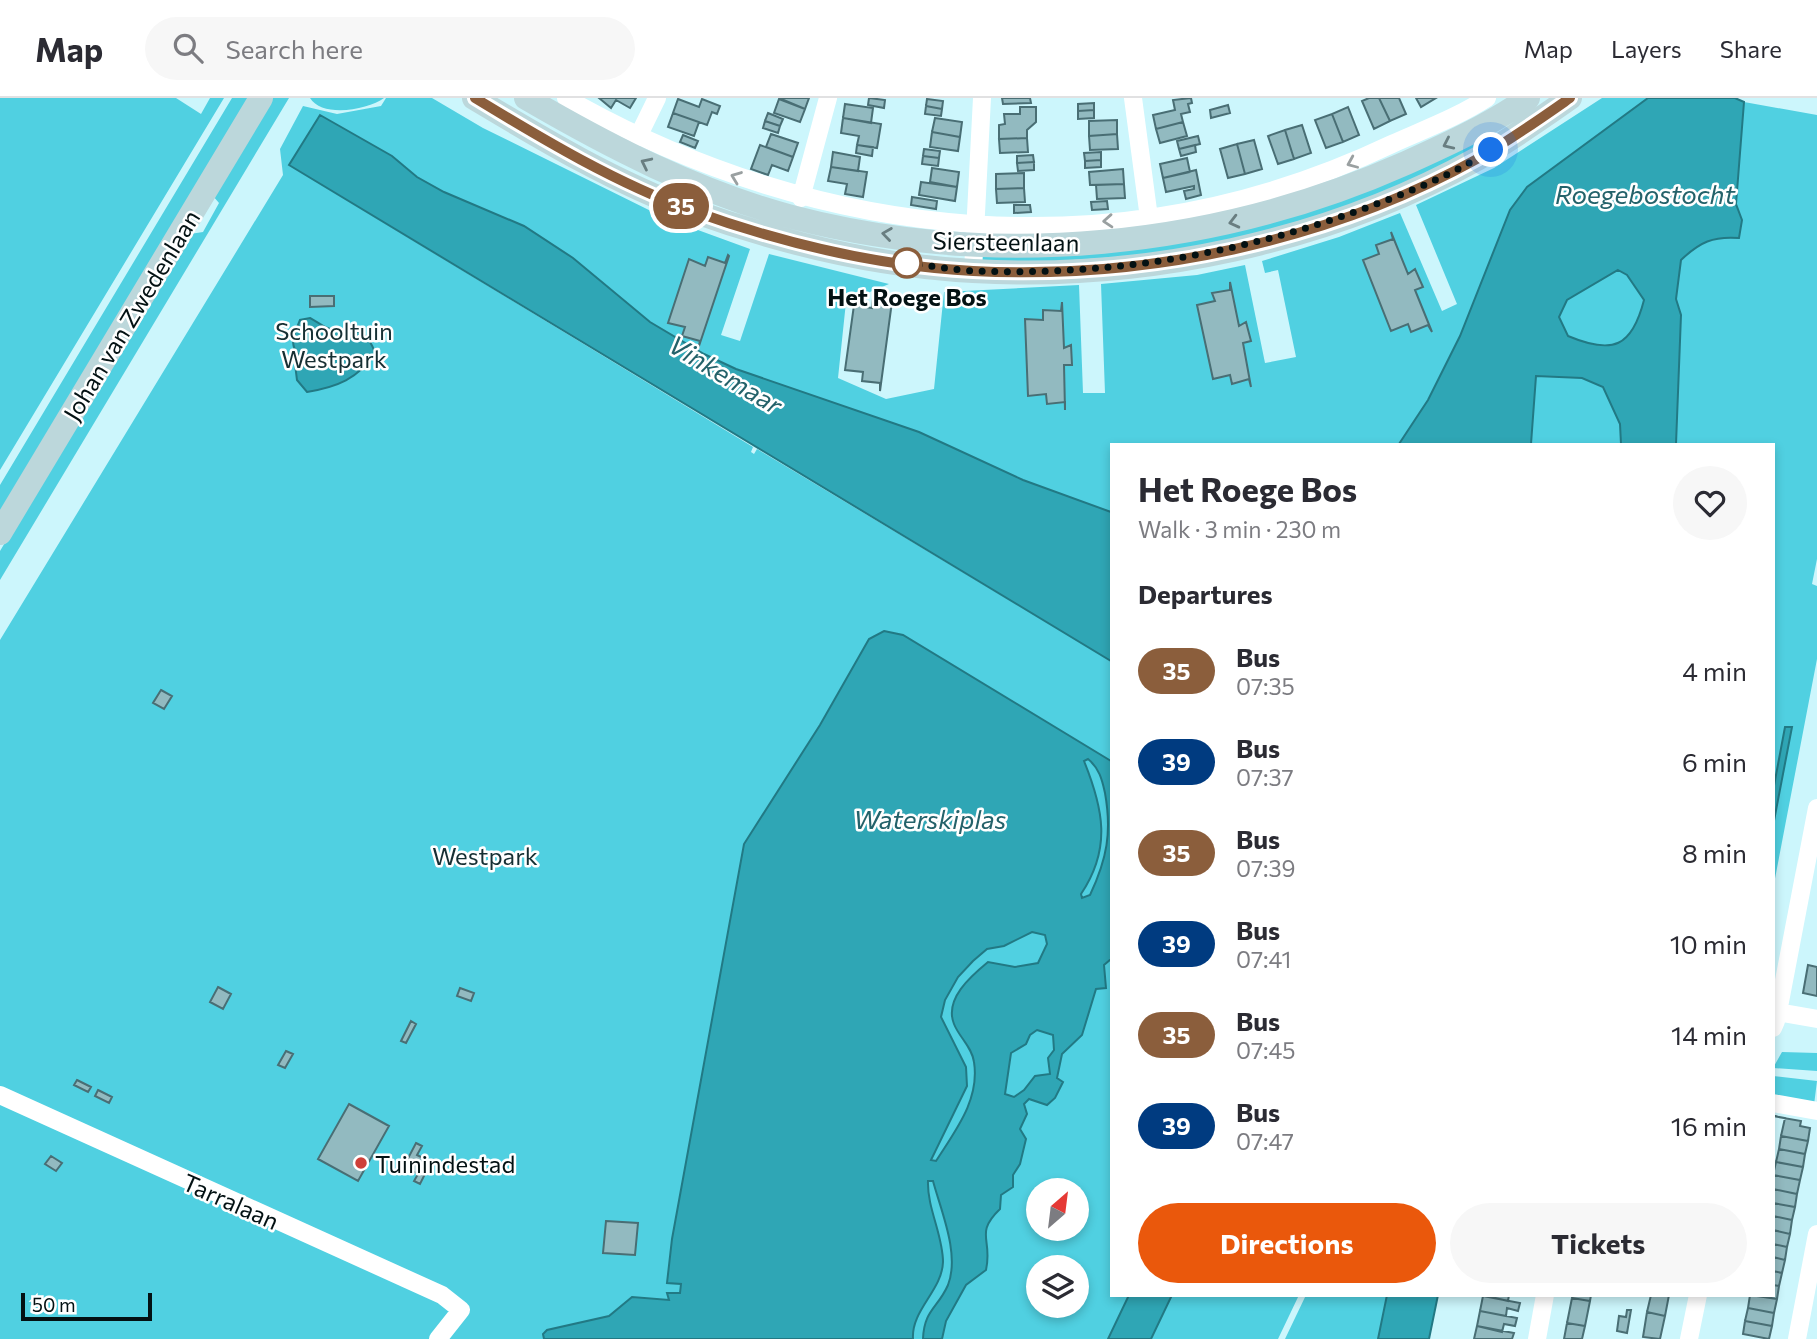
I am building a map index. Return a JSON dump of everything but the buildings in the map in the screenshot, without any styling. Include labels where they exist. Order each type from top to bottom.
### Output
[{"type":"main road","name":"Johan van Zwedenlaan","points":[[0,533],[261,98]]},
{"type":"main road","name":"Siersteenlaan","points":[[526,98],[658,169],[792,217],[865,231],[974,234],[1064,245],[1161,236],[1222,225],[1286,208],[1373,178],[1528,98]]},
{"type":"main road","name":"Siersteenlaan","points":[[1491,116],[1570,98]]},
{"type":"main road","name":"Siersteenlaan","points":[[481,100],[602,171],[691,210],[764,235],[863,258],[972,271],[1091,270],[1165,262],[1250,245],[1326,223],[1405,193],[1477,159],[1491,116]]},
{"type":"street","name":"Siersteenlaan","points":[[566,98],[638,137],[750,182],[801,198],[908,218],[974,234],[1149,218],[1242,200],[1323,175],[1491,116]]},
{"type":"street","points":[[638,137],[657,98]]},
{"type":"street","points":[[801,198],[828,98]]},
{"type":"street","points":[[972,271],[982,98]]},
{"type":"street","points":[[1133,98],[1149,218]]},
{"type":"street","points":[[1817,808],[1778,1012],[1817,1019]]},
{"type":"street","name":"Tarralaan","points":[[0,1095],[442,1295],[461,1310],[438,1339]]},
{"type":"street","points":[[1775,1103],[1817,1111]]},
{"type":"street","points":[[1797,1339],[1814,1268],[1817,1234]]},
{"type":"street","points":[[1537,1339],[1545,1297]]},
{"type":"street","points":[[1689,1339],[1698,1297]]},
{"type":"green space","points":[[0,98],[176,98],[201,114],[210,98],[224,98],[0,470]]},
{"type":"green space","points":[[232,98],[248,98],[0,514],[0,485]]},
{"type":"green space","points":[[273,98],[289,98],[0,580],[0,551],[190,234],[203,232],[219,203],[213,196]]},
{"type":"green space","points":[[310,98],[384,98],[357,109],[334,110],[316,104]]},
{"type":"green space","name":"Westpark","points":[[386,98],[432,98],[483,128],[665,218],[750,249],[721,335],[740,341],[769,254],[889,284],[846,302],[838,378],[886,399],[934,389],[944,292],[1079,285],[1083,393],[1105,393],[1101,284],[1197,275],[1245,265],[1265,363],[1296,357],[1278,270],[1265,273],[1262,261],[1339,237],[1400,213],[1442,311],[1457,304],[1416,205],[1494,168],[1602,98],[1648,98],[1527,187],[1510,210],[1460,336],[1428,400],[1400,443],[1110,443],[1110,512],[1023,480],[919,432],[736,369],[704,354],[650,322],[573,258],[524,226],[444,192],[417,177],[392,156],[320,116],[289,165],[753,447],[751,452],[754,454],[757,449],[1110,660],[1110,1297],[1128,1297],[1108,1339],[0,1339],[0,640],[283,175],[280,149],[303,106],[337,114],[381,106]]},
{"type":"green space","points":[[1744,102],[1817,115],[1817,559],[1812,584],[1817,586],[1817,659],[1775,879],[1775,816],[1792,728],[1785,727],[1775,780],[1775,443],[1676,443],[1681,315],[1676,299],[1681,260],[1708,241],[1739,238],[1742,220],[1736,204]]},
{"type":"green space","points":[[1489,135],[1489,143],[1378,198],[1193,252],[983,266],[981,255],[1110,247]]},
{"type":"green space","points":[[1618,270],[1627,275],[1644,300],[1633,328],[1618,343],[1608,345],[1597,345],[1568,336],[1559,317],[1566,300]]},
{"type":"green space","points":[[1535,376],[1582,378],[1603,387],[1620,424],[1621,443],[1531,443]]},
{"type":"green space","points":[[1782,1052],[1817,1053],[1817,1071],[1775,1068]]},
{"type":"green space","points":[[1775,1076],[1817,1081],[1814,1105],[1775,1098]]},
{"type":"green space","points":[[1171,1297],[1298,1297],[1278,1339],[1151,1339]]},
{"type":"green space","points":[[1305,1297],[1387,1297],[1378,1339],[1285,1339]]},
{"type":"water","name":"Roegebostocht","points":[[1648,98],[1735,98],[1744,102],[1736,204],[1742,220],[1739,238],[1722,238],[1707,242],[1681,260],[1676,299],[1681,315],[1676,443],[1621,443],[1620,424],[1603,387],[1582,378],[1536,376],[1531,443],[1400,443],[1428,400],[1460,336],[1510,210],[1527,187]],"holes":[[[1618,270],[1627,275],[1644,300],[1639,316],[1627,337],[1609,345],[1597,345],[1568,336],[1559,317],[1567,300]]]},
{"type":"water","name":"Vinkemaar","points":[[320,115],[392,156],[417,177],[444,192],[524,226],[573,258],[650,322],[704,354],[736,369],[919,432],[1023,480],[1110,512],[1110,660],[289,165]]},
{"type":"water","points":[[310,318],[330,329],[363,334],[375,353],[361,369],[346,380],[307,392],[297,380],[295,364],[300,356],[294,348],[293,339],[300,320]]},
{"type":"water","name":"Waterskiplas","points":[[884,631],[903,635],[1110,760],[1110,960],[1104,965],[1106,988],[1096,989],[1082,1035],[1062,1054],[1057,1078],[1063,1082],[1055,1098],[1047,1105],[1029,1099],[1024,1104],[1027,1114],[1020,1129],[1026,1139],[1020,1164],[1013,1175],[1013,1187],[1001,1195],[1000,1209],[986,1231],[986,1270],[966,1285],[946,1321],[942,1339],[923,1339],[929,1315],[948,1285],[952,1260],[948,1233],[933,1181],[928,1181],[943,1262],[938,1282],[917,1319],[913,1339],[544,1339],[543,1334],[547,1330],[609,1316],[632,1297],[669,1300],[667,1293],[680,1293],[681,1284],[667,1283],[672,1239],[744,844],[820,725],[869,639]],"holes":[[[1088,759],[1103,783],[1108,833],[1096,882],[1090,895],[1082,898],[1081,894],[1091,877],[1101,844],[1100,812],[1084,761]],[[1032,932],[1045,935],[1047,944],[1038,963],[1015,967],[988,962],[967,981],[956,997],[952,1015],[954,1024],[973,1057],[975,1076],[970,1102],[958,1127],[936,1161],[931,1160],[967,1086],[966,1067],[941,1017],[945,1000],[958,977],[987,949],[1004,946]],[[1037,1030],[1053,1035],[1054,1050],[1048,1058],[1050,1074],[1035,1076],[1024,1090],[1014,1097],[1005,1094],[1011,1053],[1026,1044],[1030,1035]]]},
{"type":"water","points":[[1785,727],[1792,727],[1775,816],[1775,780]]},
{"type":"water","points":[[1128,1297],[1171,1297],[1151,1339],[1108,1339]]},
{"type":"water","points":[[1387,1297],[1438,1297],[1429,1339],[1378,1339]]},
{"type":"bus line","name":"35","points":[[475,98],[602,171],[691,210],[764,235],[863,258],[972,271],[1091,270],[1165,262],[1250,245],[1326,223],[1405,193],[1477,159],[1570,98]]},
{"type":"place","name":"Het Roege Bos","points":[[907,263]]},
{"type":"place","name":"Tuinindestad","points":[[361,1163]]},
{"type":"route","points":[[907,263],[972,271],[1091,270],[1165,262],[1250,245],[1326,223],[1405,193],[1491,150]]},
{"type":"park label","name":"Schooltuin Westpark","points":[[334,344]]}]
